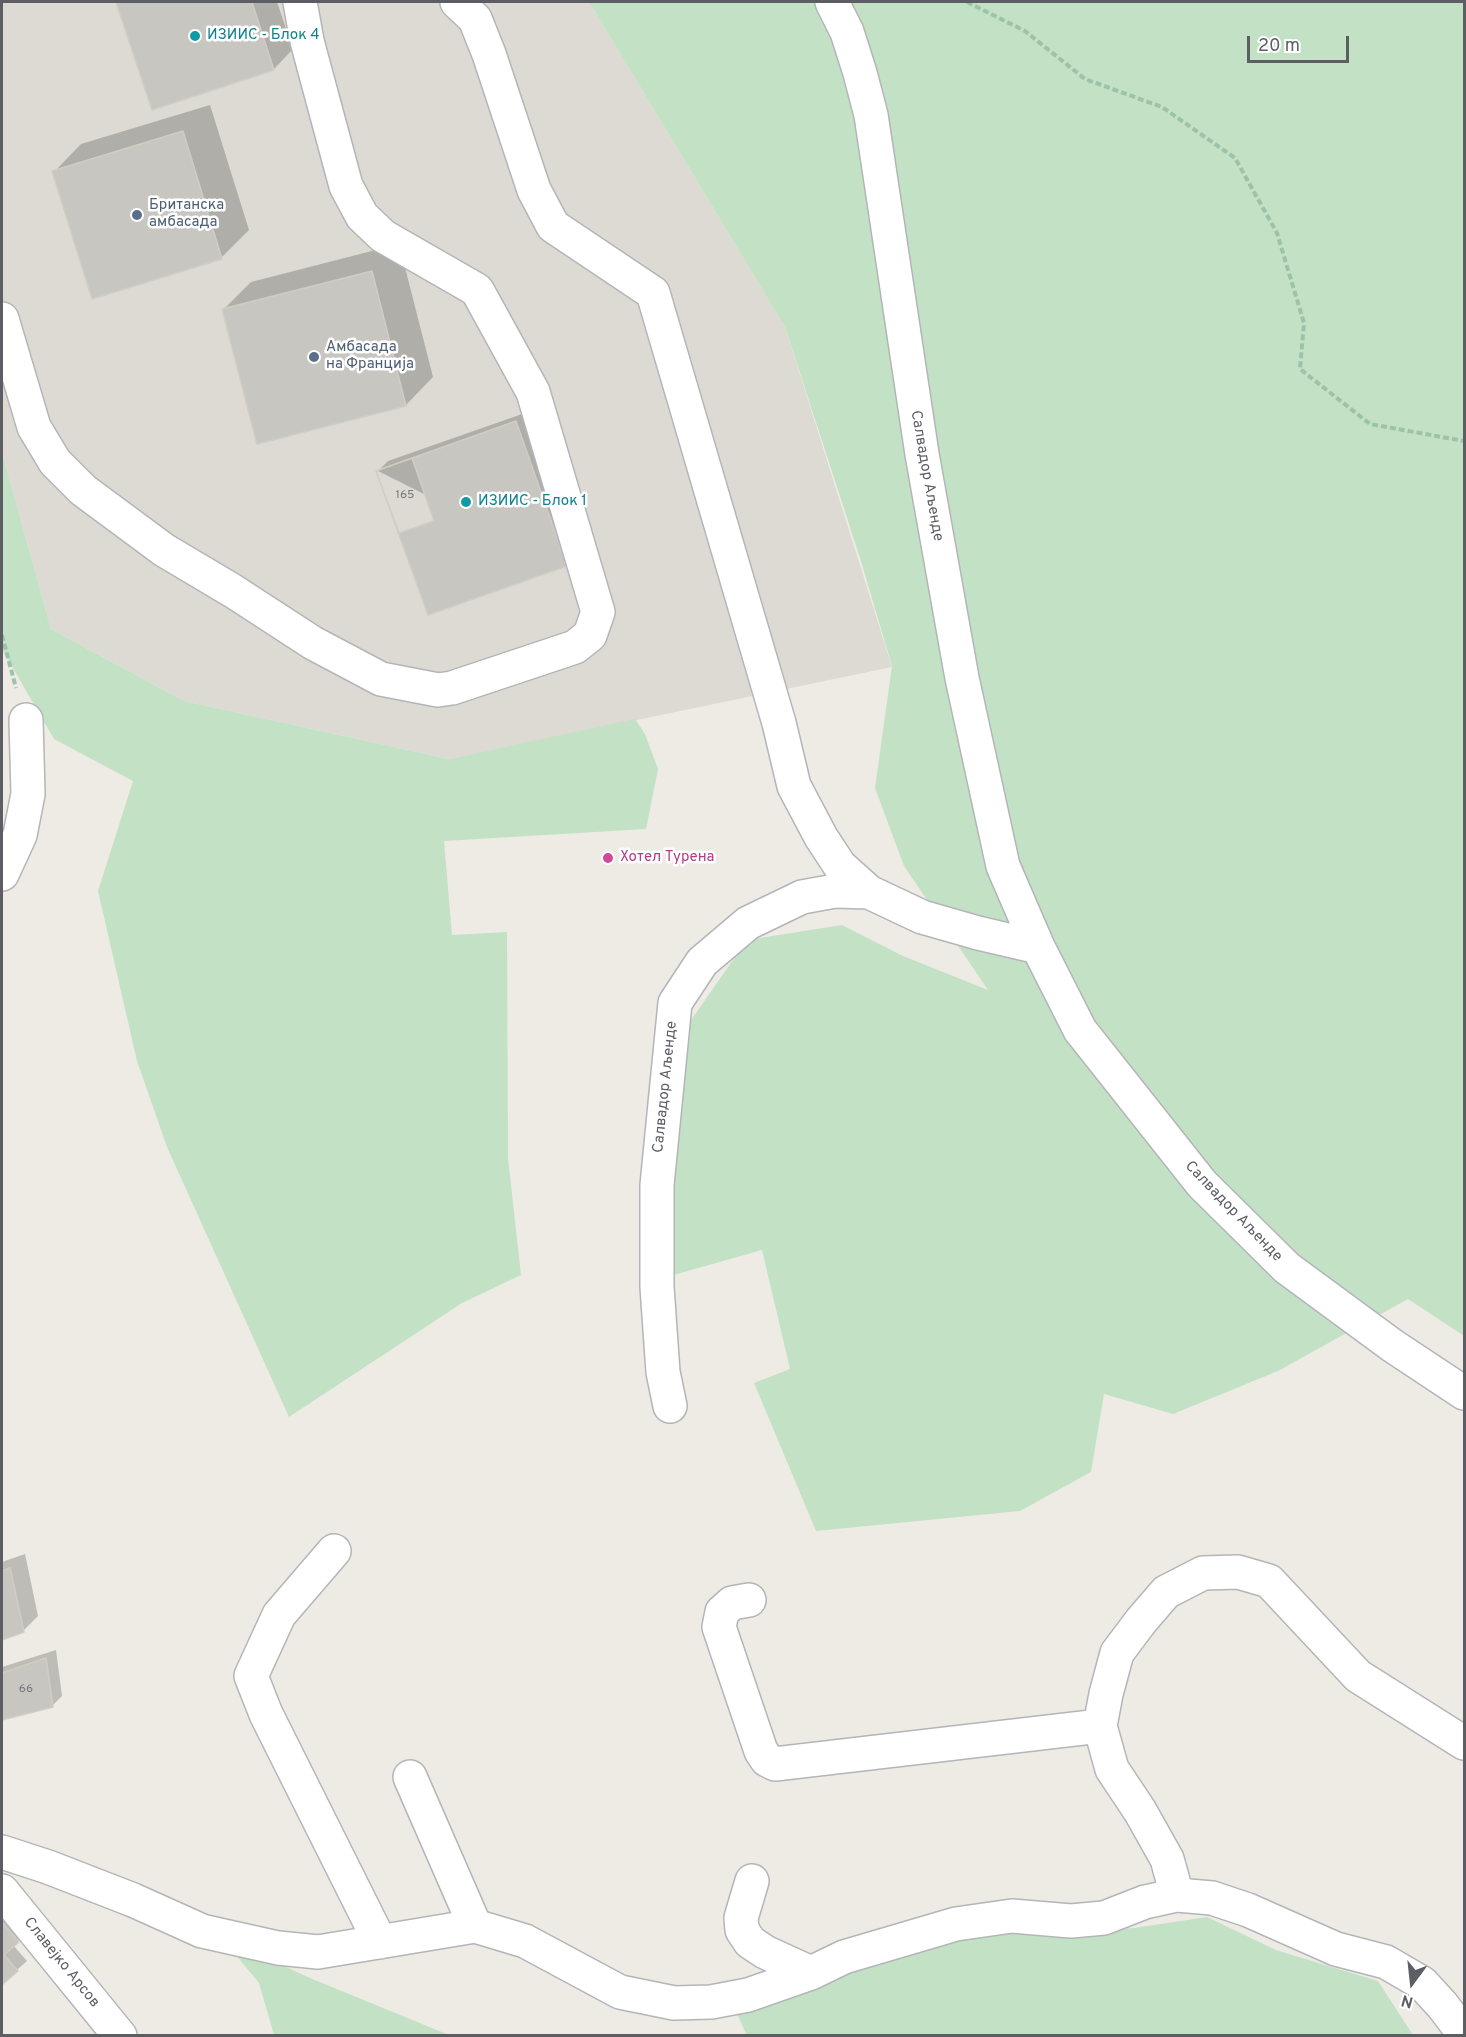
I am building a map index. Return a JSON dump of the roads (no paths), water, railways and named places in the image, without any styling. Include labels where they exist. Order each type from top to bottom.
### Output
[{"type":"street","points":[[2,319],[34,427],[56,462],[83,490],[164,550],[313,643],[381,679],[438,690],[452,688],[574,647],[590,634],[598,612],[533,392],[477,290],[383,236],[362,216],[346,186],[307,41],[300,2]]},
{"type":"street","points":[[457,2],[474,19],[489,54],[534,190],[553,226],[652,292],[779,723],[794,786],[821,837],[840,866],[869,892]]},
{"type":"street","name":"Салвадор Аљенде","points":[[832,2],[847,32],[871,115],[922,454],[962,678],[1003,866],[1038,947],[1080,1030],[1202,1184],[1287,1268],[1393,1346],[1464,1393]]},
{"type":"street","points":[[2,874],[20,835],[28,794],[26,720]]},
{"type":"street","name":"Салвадор Аљенде","points":[[670,1406],[663,1372],[657,1287],[657,1185],[675,1004],[702,962],[748,923],[802,897],[835,891],[869,892],[922,917],[1038,947]]},
{"type":"street","points":[[334,1551],[279,1615],[251,1676],[266,1714],[380,1942]]},
{"type":"street","points":[[1177,1895],[1167,1858],[1112,1768],[1100,1726],[1117,1653],[1166,1592],[1203,1573],[1238,1572],[1269,1581],[1358,1676],[1464,1743]]},
{"type":"street","points":[[749,1600],[732,1603],[722,1612],[720,1627],[760,1751],[767,1760],[775,1764],[1100,1726]]},
{"type":"street","points":[[410,1777],[475,1926]]},
{"type":"street","points":[[2,1852],[133,1900],[202,1931],[278,1948],[318,1952],[475,1926],[525,1941],[620,1992],[674,2003],[711,2002],[748,1995],[811,1973],[844,1958],[956,1924],[1012,1916],[1071,1921],[1104,1918],[1145,1902],[1177,1895],[1212,1898],[1248,1910],[1336,1949],[1386,1962],[1454,2003],[1461,2036]]},
{"type":"street","points":[[752,1881],[741,1918],[742,1930],[750,1942],[765,1952],[811,1973]]},
{"type":"street","name":"Славејко Арсов","points":[[2,1891],[120,2036]]},
{"type":"place","name":"ИЗИИС - Блок 4","points":[[195,36]]},
{"type":"place","name":"Британска амбасада","points":[[137,215]]},
{"type":"place","name":"Амбасада на Франција","points":[[314,357]]},
{"type":"place","name":"ИЗИИС - Блок 1","points":[[466,502]]},
{"type":"place","name":"Хотел Турена","points":[[608,858]]}]
